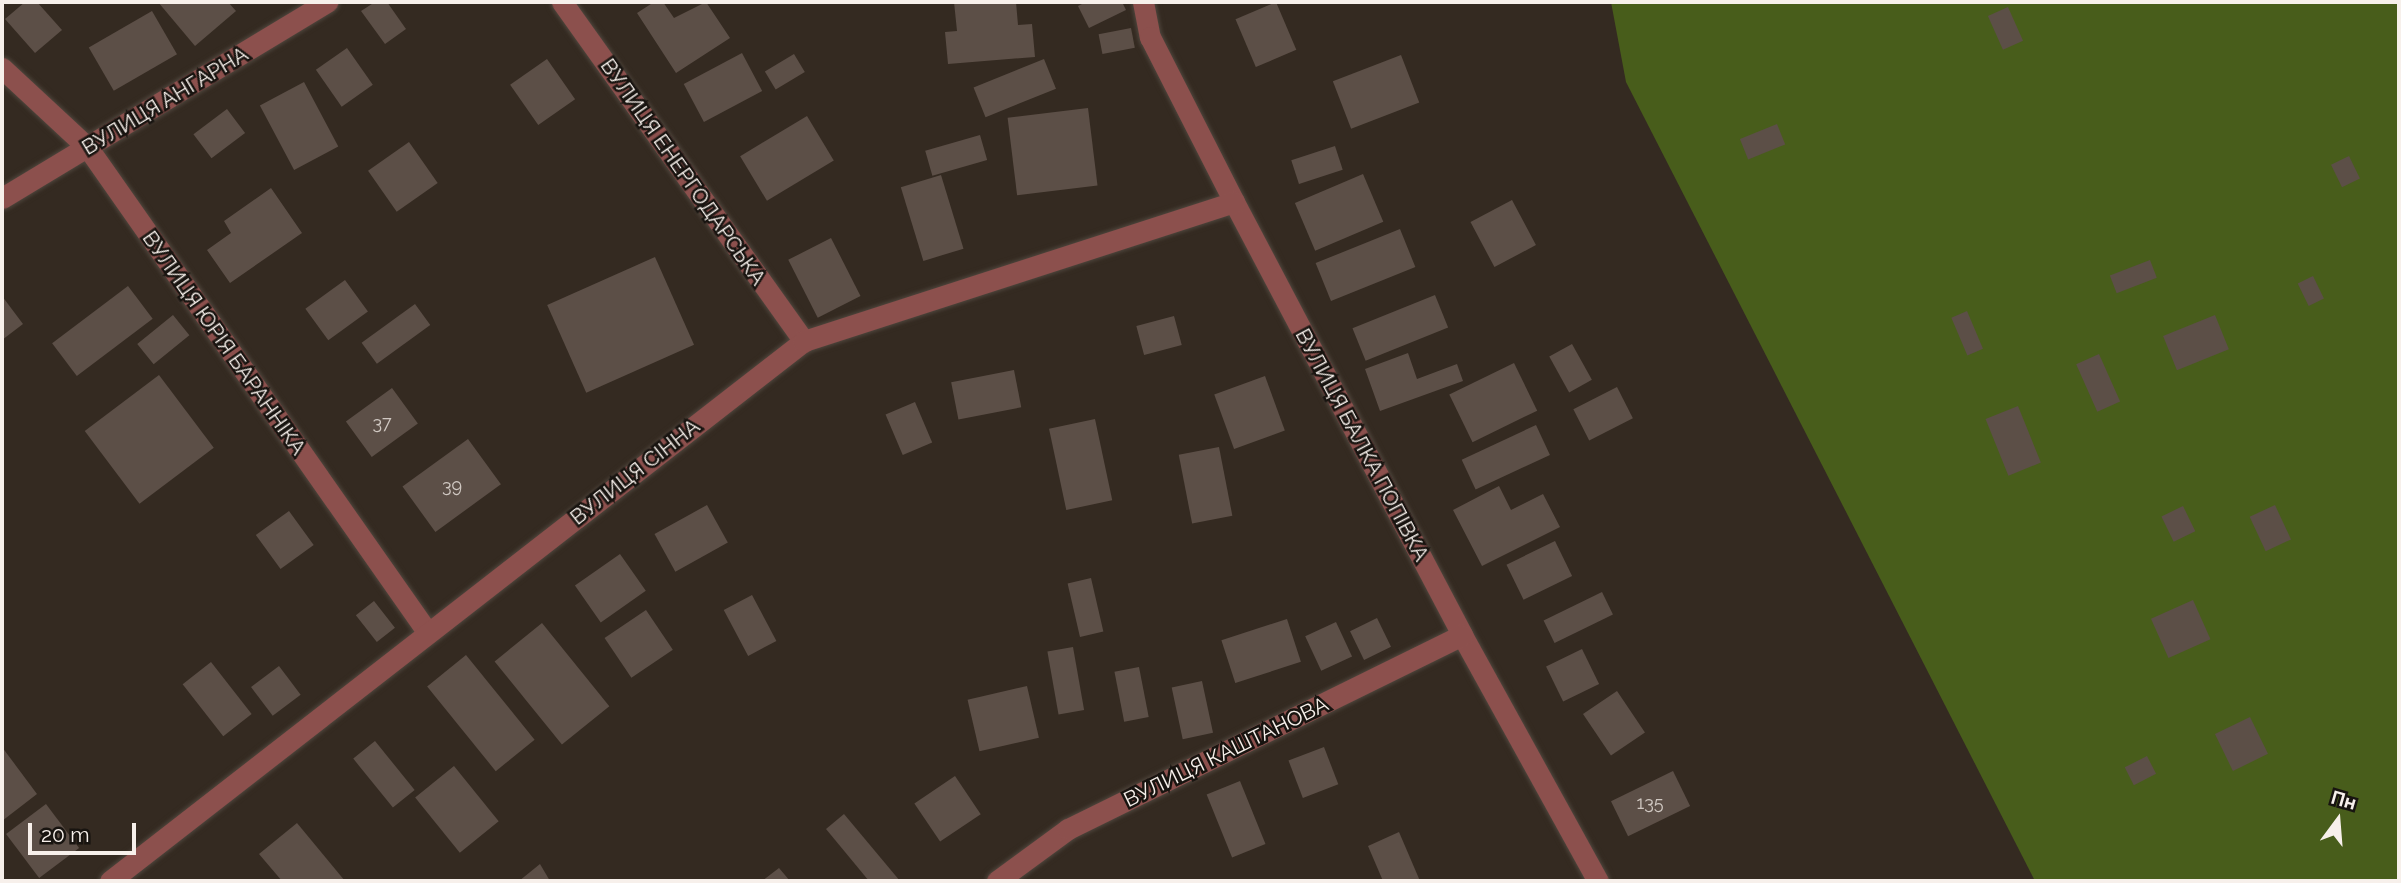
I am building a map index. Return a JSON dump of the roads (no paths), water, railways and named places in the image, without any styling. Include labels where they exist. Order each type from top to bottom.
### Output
[{"type":"street","name":"ВУЛИЦЯ АНГАРНА","points":[[2,198],[327,2]]},
{"type":"street","name":"ВУЛИЦЯ ЕНЕРГОДАРСЬКА","points":[[562,2],[804,341]]},
{"type":"street","name":"ВУЛИЦЯ БАЛКА ПОПІВКА","points":[[1143,2],[1150,37],[1234,202],[1462,635],[1598,881]]},
{"type":"street","name":"ВУЛИЦЯ ЮРІЯ БАРАННІКА","points":[[2,68],[88,148],[428,633]]},
{"type":"street","name":"ВУЛИЦЯ СІННА","points":[[110,881],[804,341],[1234,202]]},
{"type":"street","name":"ВУЛИЦЯ КАШТАНОВА","points":[[997,881],[1068,829],[1462,635]]}]
